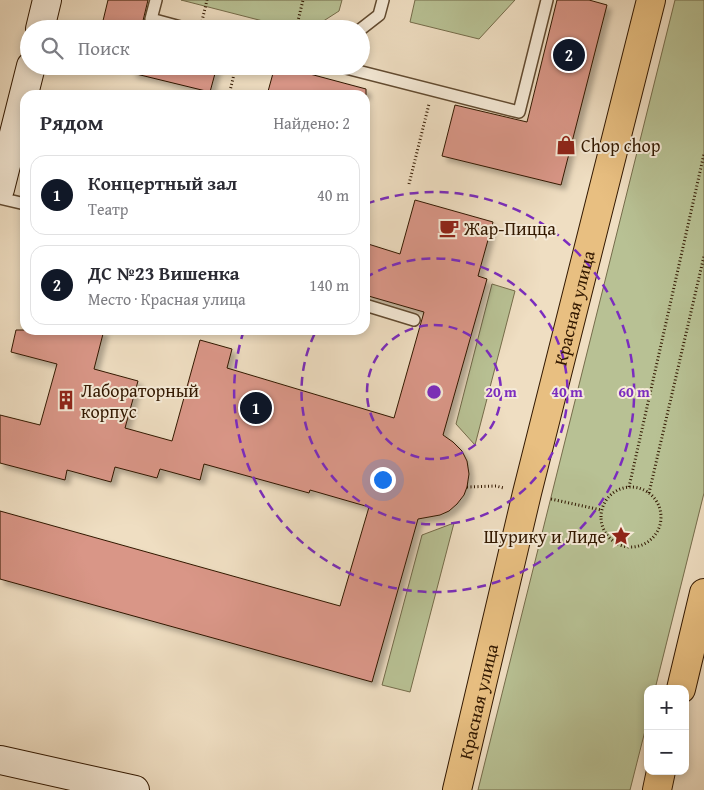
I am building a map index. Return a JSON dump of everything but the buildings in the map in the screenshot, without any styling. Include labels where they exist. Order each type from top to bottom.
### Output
[{"type":"main road","name":"Красная улица","points":[[457,790],[527,493],[651,0]]},
{"type":"main road","points":[[682,685],[704,593]]},
{"type":"main road","points":[[657,790],[660,775]]},
{"type":"street","points":[[42,20],[47,0]]},
{"type":"street","points":[[25,90],[29,75]]},
{"type":"street","points":[[0,189],[20,110]]},
{"type":"street","points":[[0,760],[135,790]]},
{"type":"lane","points":[[155,20],[151,19],[156,0]]},
{"type":"lane","points":[[370,22],[379,15],[383,0]]},
{"type":"lane","points":[[370,74],[519,112],[547,0]]},
{"type":"lane","points":[[0,198],[20,203]]},
{"type":"lane","points":[[370,307],[414,320]]},
{"type":"path","points":[[202,20],[207,0]]},
{"type":"path","points":[[298,20],[303,0]]},
{"type":"path","points":[[230,90],[234,75]]},
{"type":"path","points":[[409,184],[432,90]]},
{"type":"path","points":[[629,487],[704,154]]},
{"type":"path","points":[[650,493],[704,256]]},
{"type":"path","points":[[629,487],[640,488],[650,493],[657,502],[661,514],[660,526],[655,536],[646,544],[634,548],[622,547],[614,543],[607,537],[600,519],[605,501],[619,489],[629,487]]},
{"type":"green space","points":[[181,0],[342,0],[339,11],[325,20],[259,20]]},
{"type":"green space","points":[[415,0],[515,0],[479,39],[410,22]]},
{"type":"green space","points":[[675,0],[704,0],[704,493],[656,685],[644,685],[644,735],[630,790],[478,790]]},
{"type":"green space","points":[[492,284],[515,291],[475,445],[456,424]]},
{"type":"green space","points":[[454,523],[410,692],[382,685],[422,535]]},
{"type":"place","name":"ДС №23 Вишенка","points":[[569,55]]},
{"type":"place","name":"Chop chop","points":[[566,145]]},
{"type":"place","name":"Жар-Пицца","points":[[449,228]]},
{"type":"place","name":"Лабораторный корпус","points":[[66,400]]},
{"type":"place","name":"Концертный зал","points":[[256,408]]},
{"type":"place","name":"Шурику и Лиде","points":[[621,536]]}]
